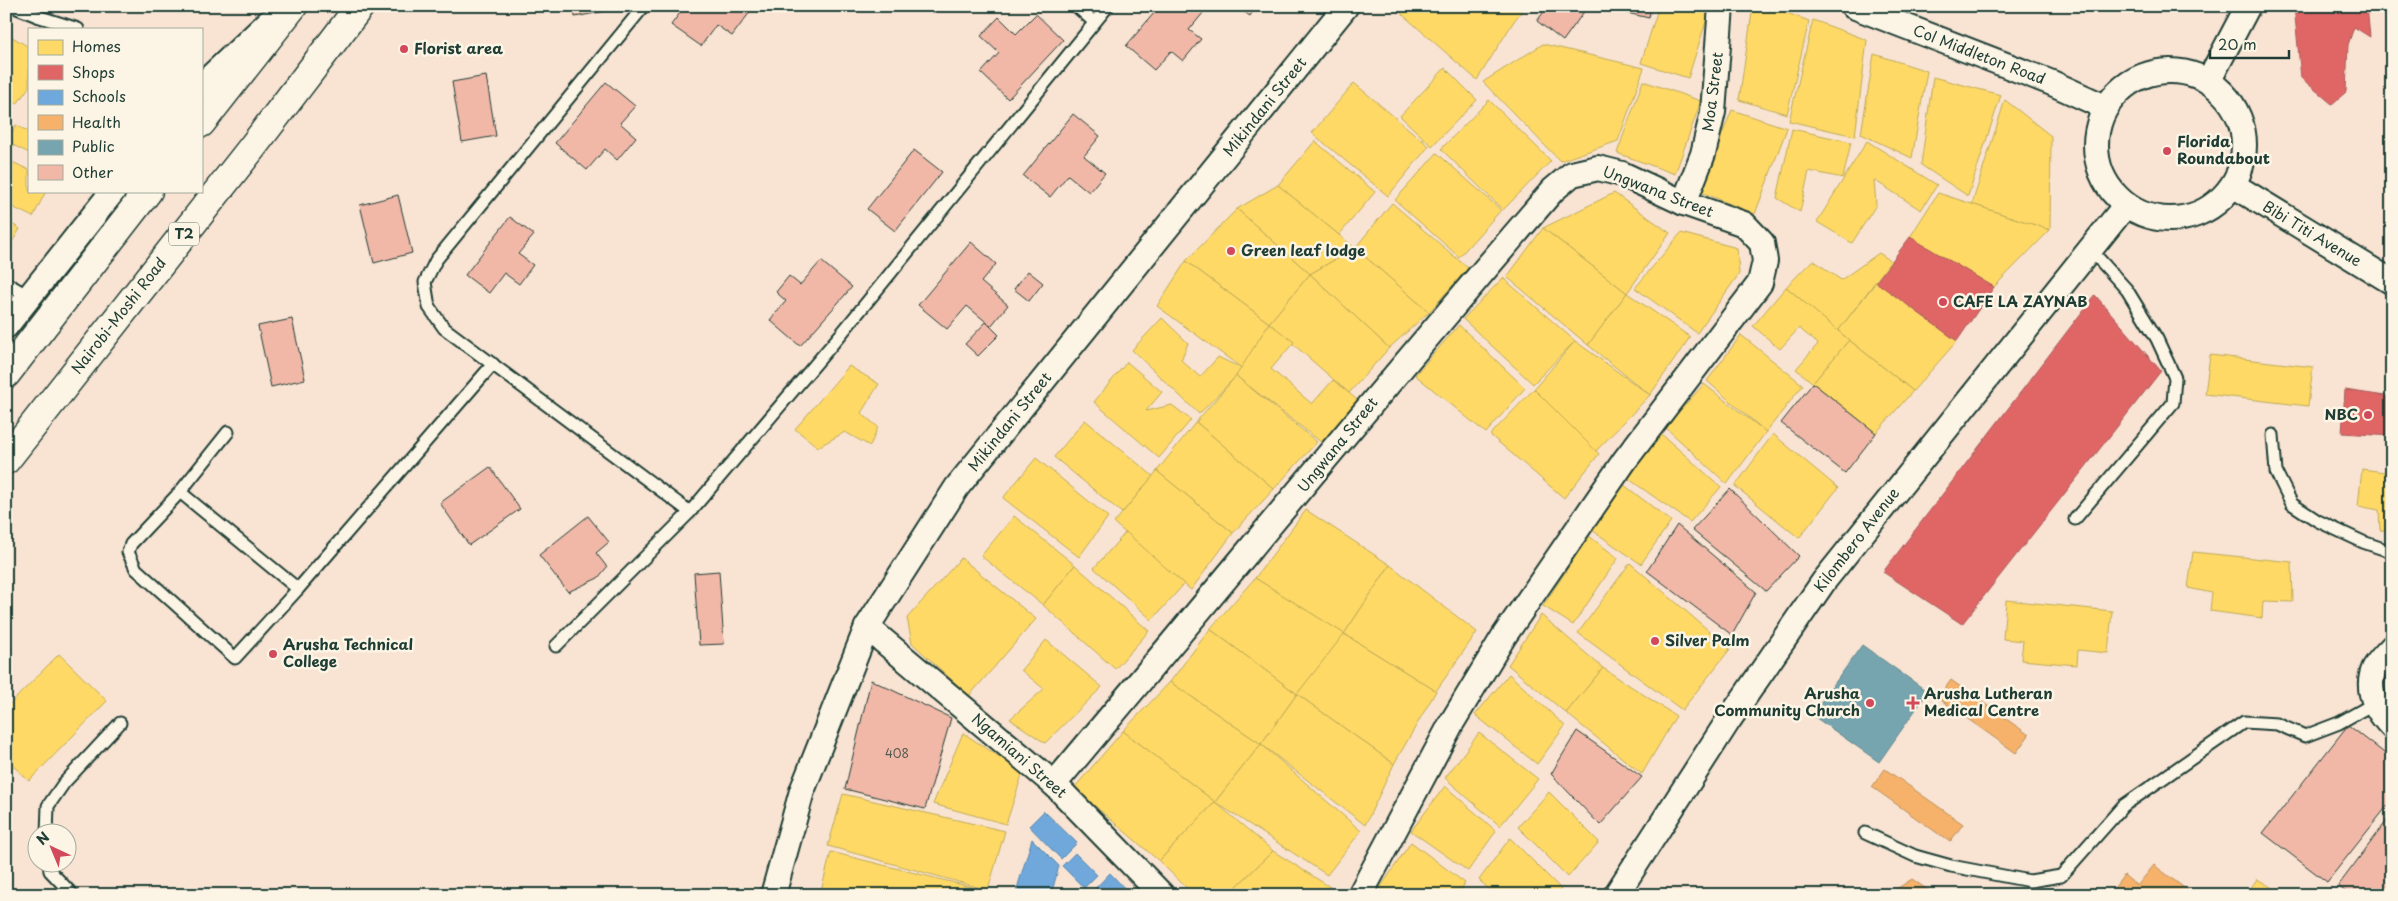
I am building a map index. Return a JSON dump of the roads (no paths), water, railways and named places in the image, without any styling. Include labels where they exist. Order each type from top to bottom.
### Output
[{"type":"highway","points":[[202,122],[293,6]]},
{"type":"highway","name":"Nairobi-Moshi Road","points":[[6,460],[251,149],[360,6]]},
{"type":"highway","points":[[6,374],[147,192]]},
{"type":"street","points":[[202,85],[285,6]]},
{"type":"street","name":"Mikindani Street","points":[[773,895],[802,791],[867,627],[957,487],[1346,6]]},
{"type":"street","name":"Moa Street","points":[[1684,203],[1703,154],[1713,112],[1721,6]]},
{"type":"street","name":"Col Middleton Road","points":[[1853,6],[2052,83],[2105,107]]},
{"type":"street","points":[[2209,80],[2248,6]]},
{"type":"street","points":[[2181,70],[2209,80],[2225,93],[2236,109],[2243,127],[2245,147],[2241,167],[2233,185],[2216,203],[2195,215],[2171,220],[2147,216],[2125,206],[2110,190],[2099,171],[2095,150],[2097,127],[2105,107],[2125,85],[2152,72],[2181,70]]},
{"type":"street","name":"Ungwana Street","points":[[1054,784],[1318,469],[1440,320],[1553,190],[1572,174],[1598,168],[1622,174],[1684,203],[1744,224],[1762,242],[1764,261],[1760,283],[1625,460],[1504,636],[1451,724],[1360,895]]},
{"type":"street","name":"Bibi Titi Avenue","points":[[2233,185],[2392,282]]},
{"type":"street","points":[[6,326],[112,192]]},
{"type":"street","name":"Kilombero Avenue","points":[[1616,895],[1712,746],[1824,580],[2125,206]]},
{"type":"street","name":"Ngamiani Street","points":[[867,627],[1054,784],[1162,895]]},
{"type":"street","points":[[2392,647],[2374,669],[2371,682],[2374,704],[2392,727]]},
{"type":"lane","points":[[12,6],[75,28]]},
{"type":"lane","points":[[644,6],[436,260],[425,282],[429,307],[444,328],[690,512]]},
{"type":"lane","points":[[1076,6],[1094,22]]},
{"type":"lane","points":[[556,646],[690,512],[841,334],[1108,6]]},
{"type":"lane","points":[[2075,519],[2173,403],[2175,378],[2164,354],[2127,290],[2090,249]]},
{"type":"lane","points":[[6,283],[30,297]]},
{"type":"lane","points":[[228,432],[180,492],[131,544],[128,552],[136,569],[235,658],[298,589],[493,364]]},
{"type":"lane","points":[[2273,435],[2276,472],[2292,504],[2318,521],[2362,542],[2392,552]]},
{"type":"lane","points":[[180,492],[298,589]]},
{"type":"lane","points":[[1865,833],[1915,856],[1951,866],[2030,881],[2061,876],[2123,806],[2244,722],[2278,724],[2305,736],[2339,723],[2374,704]]},
{"type":"lane","points":[[47,824],[48,806],[64,782],[120,723]]},
{"type":"lane","points":[[53,874],[73,895]]},
{"type":"place","name":"Florist area","points":[[404,49]]},
{"type":"place","name":"Florida Roundabout","points":[[2167,151]]},
{"type":"place","name":"Green leaf lodge","points":[[1231,251]]},
{"type":"place","name":"CAFE LA ZAYNAB","points":[[1943,302]]},
{"type":"place","name":"NBC","points":[[2368,415]]},
{"type":"place","name":"Silver Palm","points":[[1655,641]]},
{"type":"place","name":"Arusha Technical College","points":[[273,654]]},
{"type":"place","name":"Arusha Community Church","points":[[1870,703]]},
{"type":"place","name":"Arusha Lutheran Medical Centre","points":[[1913,703]]}]
